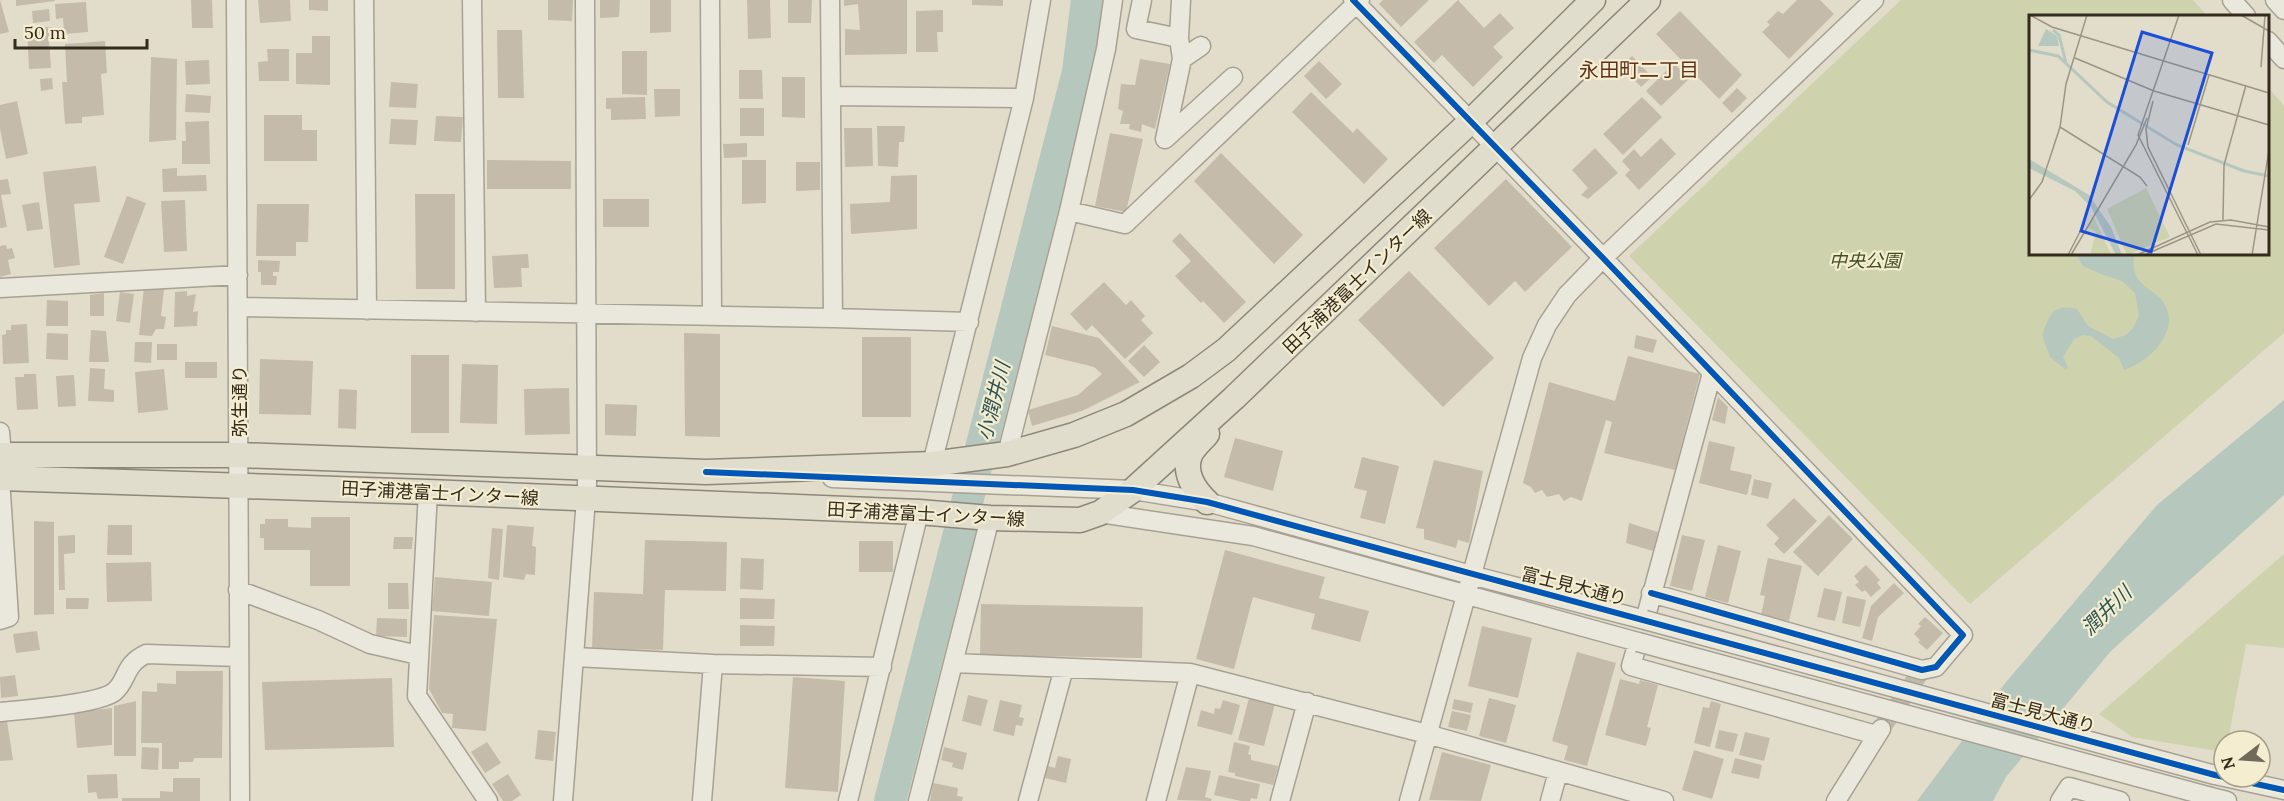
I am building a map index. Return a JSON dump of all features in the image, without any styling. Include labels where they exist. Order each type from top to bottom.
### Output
[{"type":"main road","name":"田子浦港富士インター線","points":[[0,459],[238,455],[706,472],[932,464],[1007,454],[1074,435],[1126,414],[1191,376],[1226,350],[1470,122],[1593,0]]},
{"type":"main road","name":"田子浦港富士インター線","points":[[0,459],[238,485],[919,512],[990,519],[1080,520],[1100,513],[1133,490],[1234,399],[1648,0]]},
{"type":"main road","points":[[1207,502],[1196,491],[1192,483],[1189,469],[1190,455],[1234,399]]},
{"type":"street","name":"弥生通り","points":[[236,0],[240,801]]},
{"type":"street","points":[[364,0],[367,310]]},
{"type":"street","points":[[472,0],[476,312]]},
{"type":"street","points":[[563,801],[587,469],[585,0]]},
{"type":"street","points":[[710,0],[712,316]]},
{"type":"street","points":[[830,0],[833,318]]},
{"type":"street","points":[[932,464],[1024,98],[1041,0]]},
{"type":"street","points":[[1007,454],[1069,211],[1106,49],[1113,0]]},
{"type":"street","points":[[1142,0],[1137,29],[1179,38]]},
{"type":"street","points":[[1181,0],[1179,38],[1182,59],[1165,139],[1233,77]]},
{"type":"street","points":[[1410,801],[1532,358],[1547,325],[1567,295],[1604,258],[1874,0]]},
{"type":"street","points":[[2232,0],[2245,15]]},
{"type":"street","points":[[2275,0],[2284,10]]},
{"type":"street","points":[[1069,211],[1125,224],[1357,1],[1470,122],[1604,258],[1963,635],[1936,667],[1922,670],[1652,593]]},
{"type":"street","points":[[2269,41],[2284,59]]},
{"type":"street","points":[[1182,59],[1201,46]]},
{"type":"street","points":[[832,96],[1024,98]]},
{"type":"street","points":[[0,288],[238,275]]},
{"type":"street","points":[[239,308],[969,322]]},
{"type":"street","points":[[1645,620],[1712,373]]},
{"type":"street","points":[[0,459],[9,617],[0,620]]},
{"type":"street","name":"富士見大通り","points":[[706,472],[1133,490],[1207,502],[2215,775],[2284,790]]},
{"type":"street","points":[[428,492],[417,696],[488,801]]},
{"type":"street","points":[[848,801],[919,512]]},
{"type":"street","name":"富士見大通り","points":[[1100,513],[1253,536],[2219,799]]},
{"type":"street","points":[[918,801],[990,519]]},
{"type":"street","points":[[238,590],[318,620],[370,644],[418,655]]},
{"type":"street","points":[[1638,642],[1631,666],[1879,732],[1836,801]]},
{"type":"street","points":[[0,712],[96,699],[115,692],[134,659],[146,654],[239,657]]},
{"type":"street","points":[[575,657],[713,664],[882,667]]},
{"type":"street","points":[[954,663],[1190,673],[1427,734],[1664,801]]},
{"type":"street","points":[[702,801],[713,664]]},
{"type":"street","points":[[1028,801],[1064,669]]},
{"type":"street","points":[[1156,801],[1190,673]]},
{"type":"street","points":[[1280,801],[1307,702]]},
{"type":"street","points":[[1550,801],[1558,772]]},
{"type":"street","points":[[2060,801],[2068,787],[2120,801]]},
{"type":"green space","name":"中央公園","points":[[1901,0],[2193,0],[2206,15],[2029,15],[2029,255],[2269,255],[2269,88],[2284,106],[2284,333],[1970,604],[1629,256]]},
{"type":"green space","points":[[2284,554],[2284,648],[2246,644],[2230,729],[2212,729],[2212,750],[2132,737],[2099,714]]},
{"type":"water","points":[[2077,255],[2134,255],[2136,275],[2162,300],[2169,317],[2168,328],[2158,346],[2142,361],[2124,370],[2119,358],[2091,336],[2083,335],[2074,339],[2063,357],[2068,367],[2065,369],[2050,357],[2042,335],[2050,316],[2057,309],[2077,309],[2088,326],[2113,339],[2126,335],[2133,328],[2139,316],[2135,293],[2122,281],[2083,266]]},
{"type":"water","name":"潤井川","points":[[2284,400],[2284,495],[2111,651],[2006,777],[1993,801],[1917,801],[2006,682],[2157,505]]},
{"type":"building","points":[[0,0],[9,32],[0,34]]},
{"type":"building","points":[[16,0],[55,0],[55,1],[16,6]]},
{"type":"building","points":[[191,0],[212,0],[213,28],[192,28]]},
{"type":"building","points":[[258,0],[290,0],[291,21],[260,23]]},
{"type":"building","points":[[309,0],[328,0],[328,11],[309,10]]},
{"type":"building","points":[[548,0],[573,0],[572,21],[548,20]]},
{"type":"building","points":[[600,0],[620,0],[619,17],[600,18]]},
{"type":"building","points":[[650,0],[671,0],[671,32],[650,33]]},
{"type":"building","points":[[747,0],[770,0],[771,38],[748,39]]},
{"type":"building","points":[[788,0],[812,0],[811,23],[788,23]]},
{"type":"building","points":[[844,0],[907,0],[907,54],[845,55],[845,29],[860,30],[858,4],[844,6]]},
{"type":"building","points":[[972,0],[1003,0],[1003,6],[972,5]]},
{"type":"building","points":[[1383,0],[1429,0],[1401,27],[1379,4]]},
{"type":"building","points":[[1458,0],[1484,28],[1500,13],[1514,28],[1493,47],[1503,57],[1473,87],[1442,55],[1434,63],[1414,42]]},
{"type":"building","points":[[1797,0],[1820,0],[1834,14],[1789,59],[1762,32],[1770,25],[1767,22],[1778,11],[1783,14]]},
{"type":"building","points":[[86,2],[88,32],[64,34],[63,18],[56,19],[55,4]]},
{"type":"building","points":[[49,9],[50,21],[33,23],[32,11]]},
{"type":"building","points":[[943,10],[943,32],[937,32],[938,52],[916,52],[916,11]]},
{"type":"building","points":[[1680,11],[1742,75],[1719,99],[1656,34]]},
{"type":"building","points":[[52,27],[53,41],[49,41],[51,68],[29,69],[27,28]]},
{"type":"building","points":[[497,30],[522,30],[524,98],[498,98]]},
{"type":"building","points":[[312,36],[330,36],[330,85],[296,84],[296,53],[312,53]]},
{"type":"building","points":[[105,41],[107,73],[101,74],[104,115],[82,117],[82,123],[65,124],[62,82],[67,82],[65,44]]},
{"type":"building","points":[[267,49],[289,49],[289,81],[259,81],[258,62],[268,61]]},
{"type":"building","points":[[622,51],[647,51],[647,95],[622,94]]},
{"type":"building","points":[[1632,56],[1652,77],[1641,87],[1621,66]]},
{"type":"building","points":[[151,57],[177,59],[176,140],[149,142]]},
{"type":"building","points":[[1140,59],[1170,64],[1155,129],[1142,124],[1141,132],[1129,129],[1130,124],[1120,124],[1123,111],[1118,109],[1121,84],[1135,85]]},
{"type":"building","points":[[209,60],[210,84],[186,85],[185,61]]},
{"type":"building","points":[[1319,61],[1342,84],[1326,99],[1304,76]]},
{"type":"building","points":[[1674,63],[1689,79],[1661,106],[1646,91]]},
{"type":"building","points":[[739,70],[762,70],[763,99],[739,99]]},
{"type":"building","points":[[782,77],[805,77],[805,118],[782,117]]},
{"type":"building","points":[[52,78],[53,89],[41,91],[40,79]]},
{"type":"building","points":[[391,82],[418,84],[416,108],[389,107]]},
{"type":"building","points":[[1737,88],[1747,98],[1732,113],[1722,103]]},
{"type":"building","points":[[654,89],[680,89],[680,116],[655,117]]},
{"type":"building","points":[[1311,92],[1353,133],[1357,128],[1388,159],[1364,184],[1292,112]]},
{"type":"building","points":[[186,94],[211,96],[210,113],[185,112]]},
{"type":"building","points":[[645,97],[646,119],[611,120],[611,109],[606,109],[606,98]]},
{"type":"building","points":[[1642,97],[1662,117],[1623,155],[1603,134]]},
{"type":"building","points":[[17,101],[28,154],[6,159],[0,129],[0,105]]},
{"type":"building","points":[[740,108],[764,108],[764,136],[740,136]]},
{"type":"building","points":[[264,115],[302,115],[302,130],[317,130],[317,161],[264,161]]},
{"type":"building","points":[[436,116],[463,117],[461,142],[434,141]]},
{"type":"building","points":[[391,119],[418,120],[416,145],[389,144]]},
{"type":"building","points":[[209,121],[210,164],[182,164],[182,141],[186,141],[185,122]]},
{"type":"building","points":[[877,126],[905,126],[904,142],[899,142],[898,167],[878,166]]},
{"type":"building","points":[[844,128],[872,128],[873,166],[845,167]]},
{"type":"building","points":[[1110,133],[1143,139],[1126,212],[1095,206]]},
{"type":"building","points":[[1661,138],[1676,154],[1639,190],[1625,175],[1630,170],[1622,161],[1634,149],[1641,157]]},
{"type":"building","points":[[747,143],[747,157],[724,158],[723,144]]},
{"type":"building","points":[[1595,148],[1618,173],[1588,199],[1581,195],[1588,188],[1572,170]]},
{"type":"building","points":[[1221,153],[1303,235],[1274,264],[1194,181]]},
{"type":"building","points":[[487,160],[571,161],[571,189],[487,189]]},
{"type":"building","points":[[742,160],[766,160],[766,203],[742,204]]},
{"type":"building","points":[[796,162],[820,162],[820,190],[796,191]]},
{"type":"building","points":[[96,166],[100,202],[74,204],[80,265],[54,268],[43,172]]},
{"type":"building","points":[[177,168],[177,176],[206,175],[207,191],[163,192],[162,169]]},
{"type":"building","points":[[917,175],[917,229],[851,234],[850,204],[890,202],[891,176]]},
{"type":"building","points":[[8,179],[11,194],[1,195],[7,227],[0,228],[0,180]]},
{"type":"building","points":[[1506,179],[1572,247],[1525,292],[1515,281],[1489,306],[1434,248]]},
{"type":"building","points":[[415,194],[455,194],[455,289],[416,289]]},
{"type":"building","points":[[127,196],[146,203],[123,264],[104,257]]},
{"type":"building","points":[[603,199],[649,199],[649,227],[603,227]]},
{"type":"building","points":[[185,200],[187,251],[164,252],[161,201]]},
{"type":"building","points":[[39,202],[43,229],[27,231],[22,205]]},
{"type":"building","points":[[257,204],[309,204],[308,242],[296,242],[296,256],[256,256]]},
{"type":"building","points":[[1180,233],[1246,302],[1224,323],[1175,276],[1191,261],[1172,241]]},
{"type":"building","points":[[6,245],[7,249],[12,248],[15,258],[8,260],[11,274],[0,277],[0,246]]},
{"type":"building","points":[[528,254],[529,268],[521,268],[522,287],[494,288],[492,256]]},
{"type":"building","points":[[258,260],[280,261],[279,272],[273,272],[273,276],[277,276],[276,285],[261,285]]},
{"type":"building","points":[[1409,271],[1494,358],[1443,407],[1358,320]]},
{"type":"building","points":[[1104,282],[1126,305],[1131,300],[1145,316],[1141,320],[1153,333],[1125,359],[1092,325],[1086,331],[1070,314]]},
{"type":"building","points":[[144,287],[164,289],[161,316],[166,317],[164,329],[156,329],[152,336],[139,335]]},
{"type":"building","points":[[187,291],[187,296],[196,294],[193,312],[198,311],[197,326],[174,327],[175,292]]},
{"type":"building","points":[[120,292],[134,294],[130,323],[116,321]]},
{"type":"building","points":[[104,293],[104,316],[90,316],[90,295]]},
{"type":"building","points":[[47,300],[68,301],[68,326],[46,326]]},
{"type":"building","points":[[27,324],[29,363],[3,364],[2,335],[6,334],[6,330],[11,330],[11,325]]},
{"type":"building","points":[[1052,326],[1099,338],[1140,382],[1082,411],[1032,426],[1028,410],[1078,395],[1102,374],[1094,367],[1045,355]]},
{"type":"building","points":[[91,330],[106,331],[109,362],[89,362]]},
{"type":"building","points":[[47,333],[68,334],[68,360],[46,359]]},
{"type":"building","points":[[684,333],[720,334],[720,437],[685,436]]},
{"type":"building","points":[[1636,335],[1657,340],[1653,353],[1634,348]]},
{"type":"building","points":[[862,337],[911,337],[911,417],[862,417]]},
{"type":"building","points":[[135,342],[152,342],[151,363],[134,362]]},
{"type":"building","points":[[157,344],[177,344],[177,360],[157,360]]},
{"type":"building","points":[[1144,345],[1160,362],[1144,377],[1128,361]]},
{"type":"building","points":[[411,355],[449,355],[449,433],[411,433]]},
{"type":"building","points":[[1628,356],[1700,374],[1675,470],[1604,453],[1612,422],[1606,420],[1582,501],[1571,497],[1564,501],[1559,494],[1547,497],[1542,490],[1535,493],[1531,487],[1523,483],[1549,382],[1615,401]]},
{"type":"building","points":[[260,359],[313,361],[311,415],[259,414]]},
{"type":"building","points":[[185,362],[217,362],[217,378],[185,378]]},
{"type":"building","points":[[462,364],[498,365],[497,424],[460,423]]},
{"type":"building","points":[[90,368],[105,369],[104,389],[114,390],[114,402],[88,401]]},
{"type":"building","points":[[164,369],[168,410],[138,413],[135,372]]},
{"type":"building","points":[[24,374],[36,374],[38,409],[17,410],[15,377],[24,377]]},
{"type":"building","points":[[74,375],[76,406],[58,407],[56,376]]},
{"type":"building","points":[[569,388],[570,434],[525,435],[524,389]]},
{"type":"building","points":[[339,389],[357,390],[356,429],[338,428]]},
{"type":"building","points":[[1718,397],[1728,407],[1725,424],[1712,420]]},
{"type":"building","points":[[605,404],[637,405],[636,436],[605,435]]},
{"type":"building","points":[[1235,438],[1283,451],[1273,491],[1224,477]]},
{"type":"building","points":[[1709,441],[1735,447],[1730,470],[1752,475],[1747,495],[1699,483]]},
{"type":"building","points":[[1362,457],[1399,466],[1385,524],[1360,518],[1367,491],[1354,488]]},
{"type":"building","points":[[1434,460],[1483,471],[1469,543],[1458,540],[1456,548],[1424,539],[1424,529],[1416,528]]},
{"type":"building","points":[[1754,479],[1772,483],[1768,499],[1751,495]]},
{"type":"building","points":[[1794,498],[1817,521],[1784,554],[1774,544],[1779,538],[1766,525]]},
{"type":"building","points":[[1829,515],[1853,539],[1818,576],[1793,552]]},
{"type":"building","points":[[311,517],[350,517],[350,586],[310,586],[310,550],[264,550],[264,538],[260,538],[260,524],[265,524],[265,519],[288,519],[288,527],[311,528]]},
{"type":"building","points":[[34,521],[54,522],[54,614],[34,615]]},
{"type":"building","points":[[1629,523],[1658,532],[1653,551],[1626,543]]},
{"type":"building","points":[[108,525],[132,525],[132,555],[107,555]]},
{"type":"building","points":[[507,525],[534,527],[532,546],[536,547],[535,575],[526,574],[524,580],[503,577]]},
{"type":"building","points":[[492,528],[503,529],[499,580],[488,578]]},
{"type":"building","points":[[75,535],[75,553],[64,554],[65,590],[59,590],[58,536]]},
{"type":"building","points":[[1682,535],[1705,540],[1692,591],[1670,586]]},
{"type":"building","points":[[394,537],[413,537],[412,549],[393,549]]},
{"type":"building","points":[[645,540],[727,542],[726,591],[665,590],[663,650],[592,648],[594,592],[643,594]]},
{"type":"building","points":[[859,541],[893,541],[893,572],[859,572]]},
{"type":"building","points":[[1718,545],[1741,551],[1728,603],[1705,597]]},
{"type":"building","points":[[1225,550],[1325,577],[1319,598],[1369,611],[1360,642],[1311,629],[1315,614],[1253,597],[1234,669],[1196,659]]},
{"type":"building","points":[[741,558],[764,559],[763,590],[740,589]]},
{"type":"building","points":[[1768,558],[1802,566],[1789,621],[1761,615],[1765,596],[1760,595]]},
{"type":"building","points":[[151,562],[152,601],[107,602],[106,563]]},
{"type":"building","points":[[1866,565],[1880,580],[1877,583],[1881,588],[1871,597],[1865,590],[1862,592],[1855,585],[1859,582],[1854,576]]},
{"type":"building","points":[[435,577],[492,582],[489,616],[432,611]]},
{"type":"building","points":[[388,583],[408,583],[409,609],[388,609]]},
{"type":"building","points":[[1894,583],[1904,593],[1878,617],[1872,641],[1862,638],[1871,606]]},
{"type":"building","points":[[1824,588],[1842,592],[1835,621],[1817,617]]},
{"type":"building","points":[[1847,596],[1866,600],[1860,627],[1842,623]]},
{"type":"building","points":[[66,598],[89,598],[88,609],[66,609]]},
{"type":"building","points":[[740,598],[775,599],[774,619],[740,619]]},
{"type":"building","points":[[981,604],[1143,607],[1142,658],[980,655]]},
{"type":"building","points":[[434,615],[497,619],[486,731],[452,728],[453,714],[442,713],[429,689]]},
{"type":"building","points":[[1925,617],[1943,633],[1927,650],[1918,642],[1920,640],[1914,634],[1921,626],[1918,624]]},
{"type":"building","points":[[377,618],[407,619],[407,637],[376,636]]},
{"type":"building","points":[[740,625],[775,626],[774,646],[740,646]]},
{"type":"building","points":[[1482,626],[1532,638],[1518,698],[1468,686]]},
{"type":"building","points":[[37,631],[40,650],[16,653],[13,634]]},
{"type":"building","points":[[1577,652],[1616,663],[1587,766],[1564,760],[1568,746],[1552,741]]},
{"type":"building","points":[[176,671],[223,671],[222,758],[194,758],[193,762],[179,762],[179,769],[162,769],[162,743],[141,743],[142,691],[157,692],[157,683],[176,684]]},
{"type":"building","points":[[15,675],[18,696],[1,698],[0,677]]},
{"type":"building","points":[[793,677],[845,681],[838,792],[785,788]]},
{"type":"building","points":[[392,678],[394,747],[265,750],[262,682]]},
{"type":"building","points":[[1620,679],[1639,684],[1640,680],[1658,685],[1647,727],[1651,728],[1646,746],[1605,735]]},
{"type":"building","points":[[968,695],[988,700],[981,726],[962,721]]},
{"type":"building","points":[[1249,698],[1275,704],[1264,746],[1238,740]]},
{"type":"building","points":[[1489,698],[1516,705],[1506,743],[1479,736]]},
{"type":"building","points":[[1454,699],[1473,703],[1471,713],[1452,709]]},
{"type":"building","points":[[1000,700],[1022,705],[1019,717],[1024,718],[1022,726],[1016,725],[1014,736],[993,731]]},
{"type":"building","points":[[1223,700],[1240,705],[1232,735],[1197,726],[1201,710],[1214,714],[1215,708],[1220,709]]},
{"type":"building","points":[[136,701],[136,756],[114,756],[114,706]]},
{"type":"building","points":[[1711,701],[1721,704],[1710,747],[1694,743],[1703,707],[1709,708]]},
{"type":"building","points":[[112,708],[112,745],[77,748],[74,712]]},
{"type":"building","points":[[1452,711],[1471,715],[1467,731],[1448,727]]},
{"type":"building","points":[[0,721],[7,721],[13,760],[0,761]]},
{"type":"building","points":[[538,730],[556,732],[553,761],[535,759]]},
{"type":"building","points":[[1719,730],[1738,734],[1733,752],[1715,748]]},
{"type":"building","points":[[1745,732],[1770,738],[1764,761],[1739,755]]},
{"type":"building","points":[[487,742],[501,763],[485,773],[471,752]]},
{"type":"building","points":[[1234,742],[1250,746],[1248,754],[1251,755],[1251,760],[1278,766],[1273,785],[1235,776],[1235,773],[1228,772]]},
{"type":"building","points":[[142,747],[159,748],[158,770],[141,769]]},
{"type":"building","points":[[944,747],[967,753],[963,770],[952,767],[953,763],[941,760]]},
{"type":"building","points":[[1694,750],[1724,759],[1712,799],[1682,790]]},
{"type":"building","points":[[1442,752],[1491,765],[1481,801],[1429,800]]},
{"type":"building","points":[[1058,756],[1071,759],[1066,783],[1045,778],[1048,766],[1055,768]]},
{"type":"building","points":[[1735,758],[1762,765],[1759,779],[1731,773]]},
{"type":"building","points":[[1186,767],[1211,771],[1205,797],[1212,799],[1211,801],[1177,800]]},
{"type":"building","points":[[117,774],[118,798],[98,799],[96,792],[88,793],[87,775]]},
{"type":"building","points":[[508,774],[521,795],[512,801],[503,801],[492,784]]},
{"type":"building","points":[[1219,775],[1260,784],[1257,799],[1241,801],[1214,795]]},
{"type":"building","points":[[173,778],[200,778],[200,801],[122,801],[122,798],[160,798],[160,791],[173,792]]},
{"type":"building","points":[[933,783],[958,788],[957,796],[963,797],[962,801],[930,801]]},
{"type":"waterway","name":"小潤井川","points":[[890,801],[1078,72],[1087,0]]},
{"type":"tunnel","points":[[1881,729],[1922,670]]},
{"type":"cycle path","points":[[1353,0],[1963,635],[1936,667],[1922,670],[1651,593]]},
{"type":"cycle path","points":[[706,472],[1133,490],[1207,502],[2215,775],[2284,790]]},
{"type":"district","name":"永田町二丁目","points":[[1639,69]]}]
